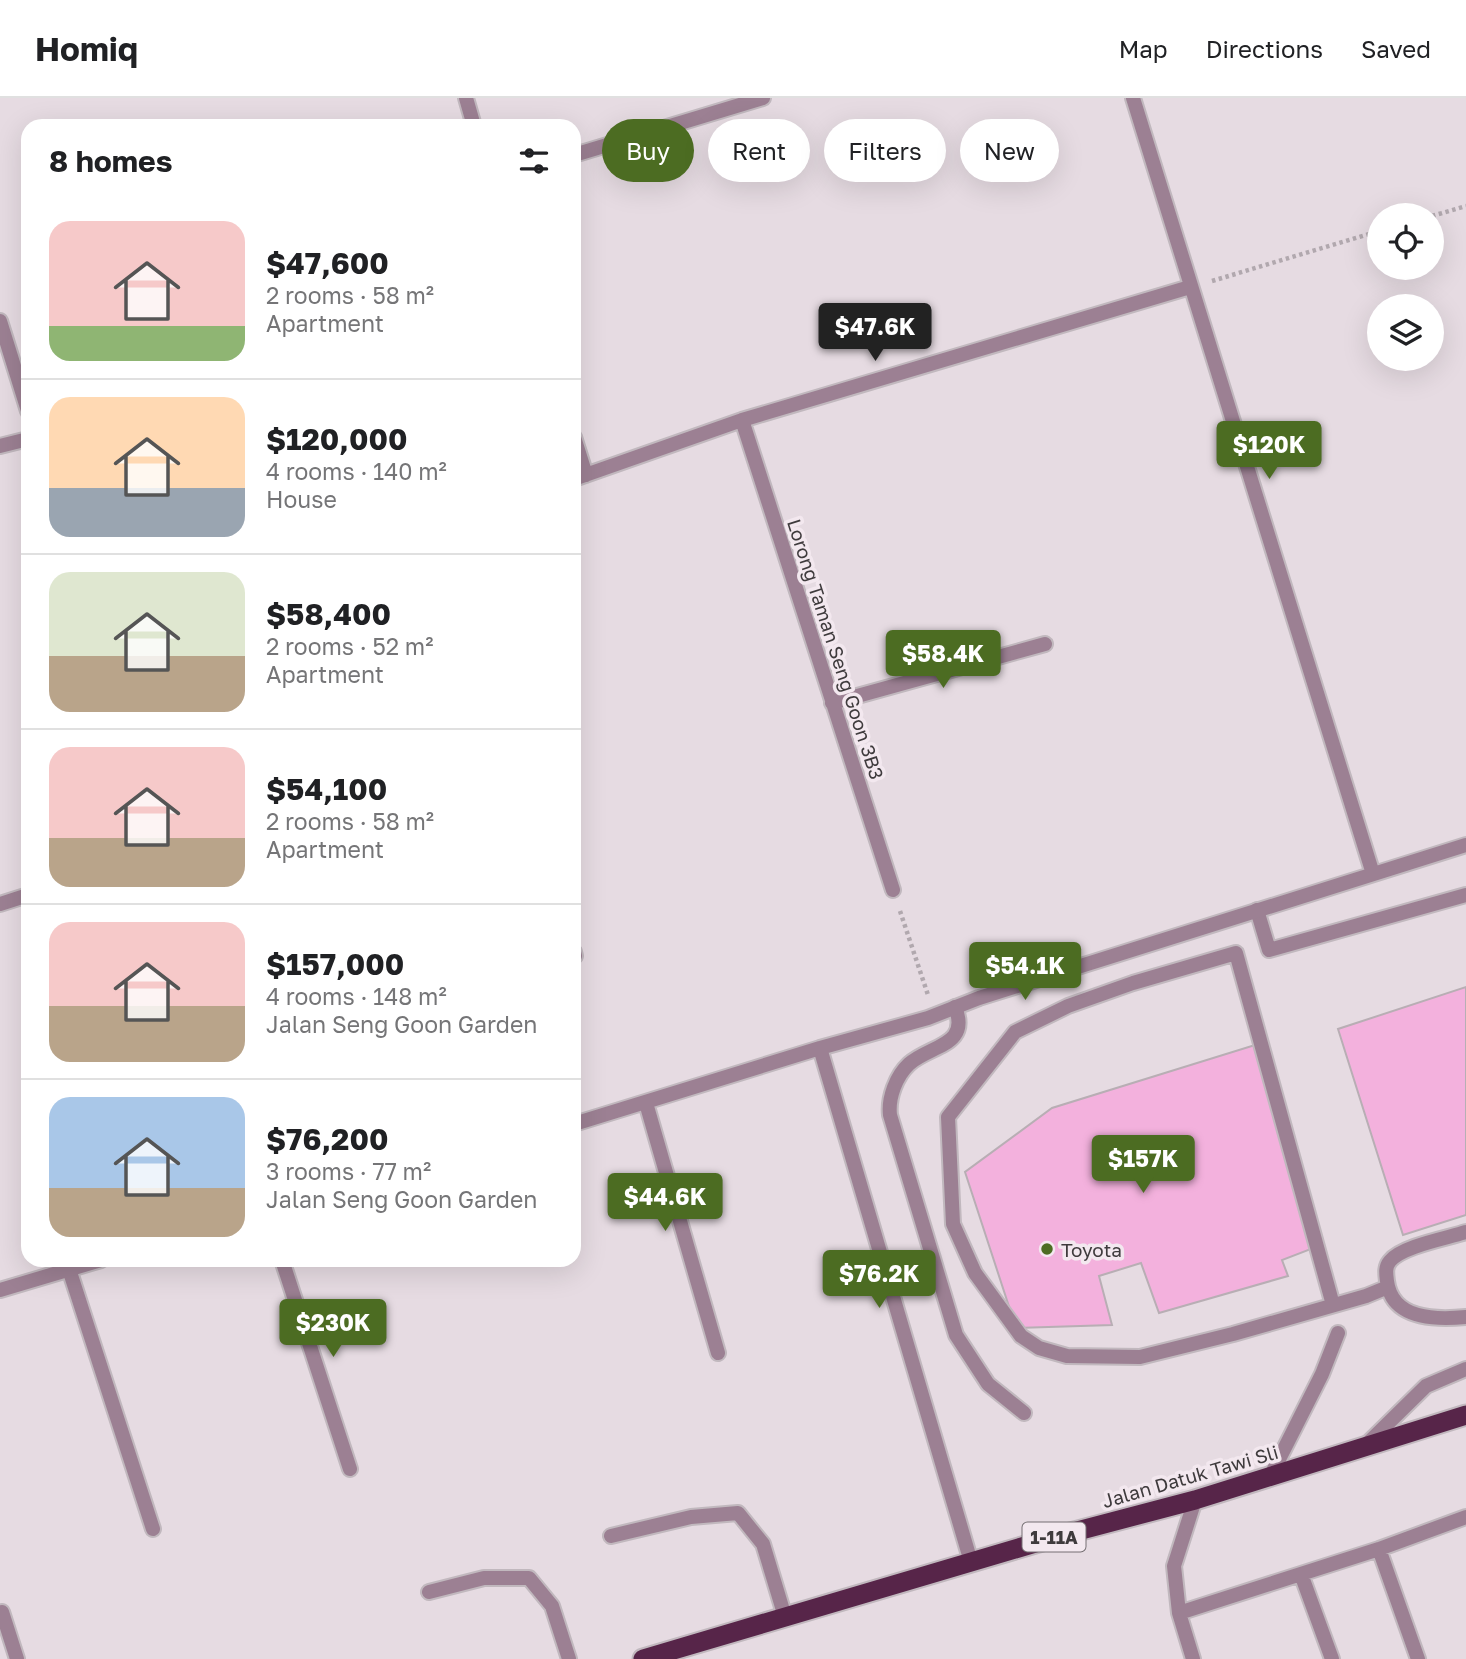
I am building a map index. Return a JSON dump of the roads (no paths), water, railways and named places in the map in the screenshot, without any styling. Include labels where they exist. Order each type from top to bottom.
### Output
[{"type":"highway","name":"Jalan Datuk Tawi Sli","points":[[643,1659],[1464,1420]]},
{"type":"street","points":[[466,98],[472,119]]},
{"type":"street","points":[[581,153],[763,98]]},
{"type":"street","points":[[1133,98],[1373,874]]},
{"type":"street","points":[[581,477],[742,420],[1190,287]]},
{"type":"street","points":[[0,321],[21,388]]},
{"type":"street","name":"Lorong Taman Seng Goon 3B3","points":[[742,420],[893,890]]},
{"type":"street","points":[[0,446],[21,441]]},
{"type":"street","points":[[832,703],[1045,644]]},
{"type":"street","points":[[581,1122],[934,1015],[1466,845]]},
{"type":"street","points":[[1257,910],[1269,950],[1466,895]]},
{"type":"street","points":[[0,904],[21,897]]},
{"type":"street","points":[[1333,1305],[1236,953],[1133,983],[1068,1006],[1016,1032],[948,1117],[953,1224],[975,1273],[1021,1336],[1039,1348],[1068,1356],[1140,1357],[1233,1334],[1366,1296],[1388,1287]]},
{"type":"street","points":[[955,1007],[960,1020],[958,1031],[944,1044],[909,1065],[895,1087],[889,1104],[890,1115],[956,1335],[988,1384],[1024,1413]]},
{"type":"street","points":[[820,1048],[971,1562]]},
{"type":"street","points":[[646,1103],[718,1353]]},
{"type":"street","points":[[1466,1232],[1406,1251],[1391,1259],[1386,1269],[1388,1287],[1398,1304],[1421,1318],[1466,1317]]},
{"type":"street","points":[[0,1290],[76,1267]]},
{"type":"street","points":[[284,1267],[350,1469]]},
{"type":"street","points":[[69,1269],[153,1529]]},
{"type":"street","points":[[1270,1477],[1322,1374],[1338,1334]]},
{"type":"street","points":[[1363,1448],[1426,1386],[1466,1369]]},
{"type":"street","points":[[1193,1659],[1179,1613],[1174,1566],[1195,1500]]},
{"type":"street","points":[[611,1536],[691,1517],[738,1513],[764,1544],[785,1617]]},
{"type":"street","points":[[1179,1613],[1379,1549],[1466,1517]]},
{"type":"street","points":[[1379,1549],[1418,1659]]},
{"type":"street","points":[[1301,1574],[1332,1659]]},
{"type":"street","points":[[429,1592],[484,1578],[528,1578],[552,1606],[569,1659]]},
{"type":"street","points":[[2,1612],[17,1659]]},
{"type":"place","name":"Toyota","points":[[1047,1249]]}]
